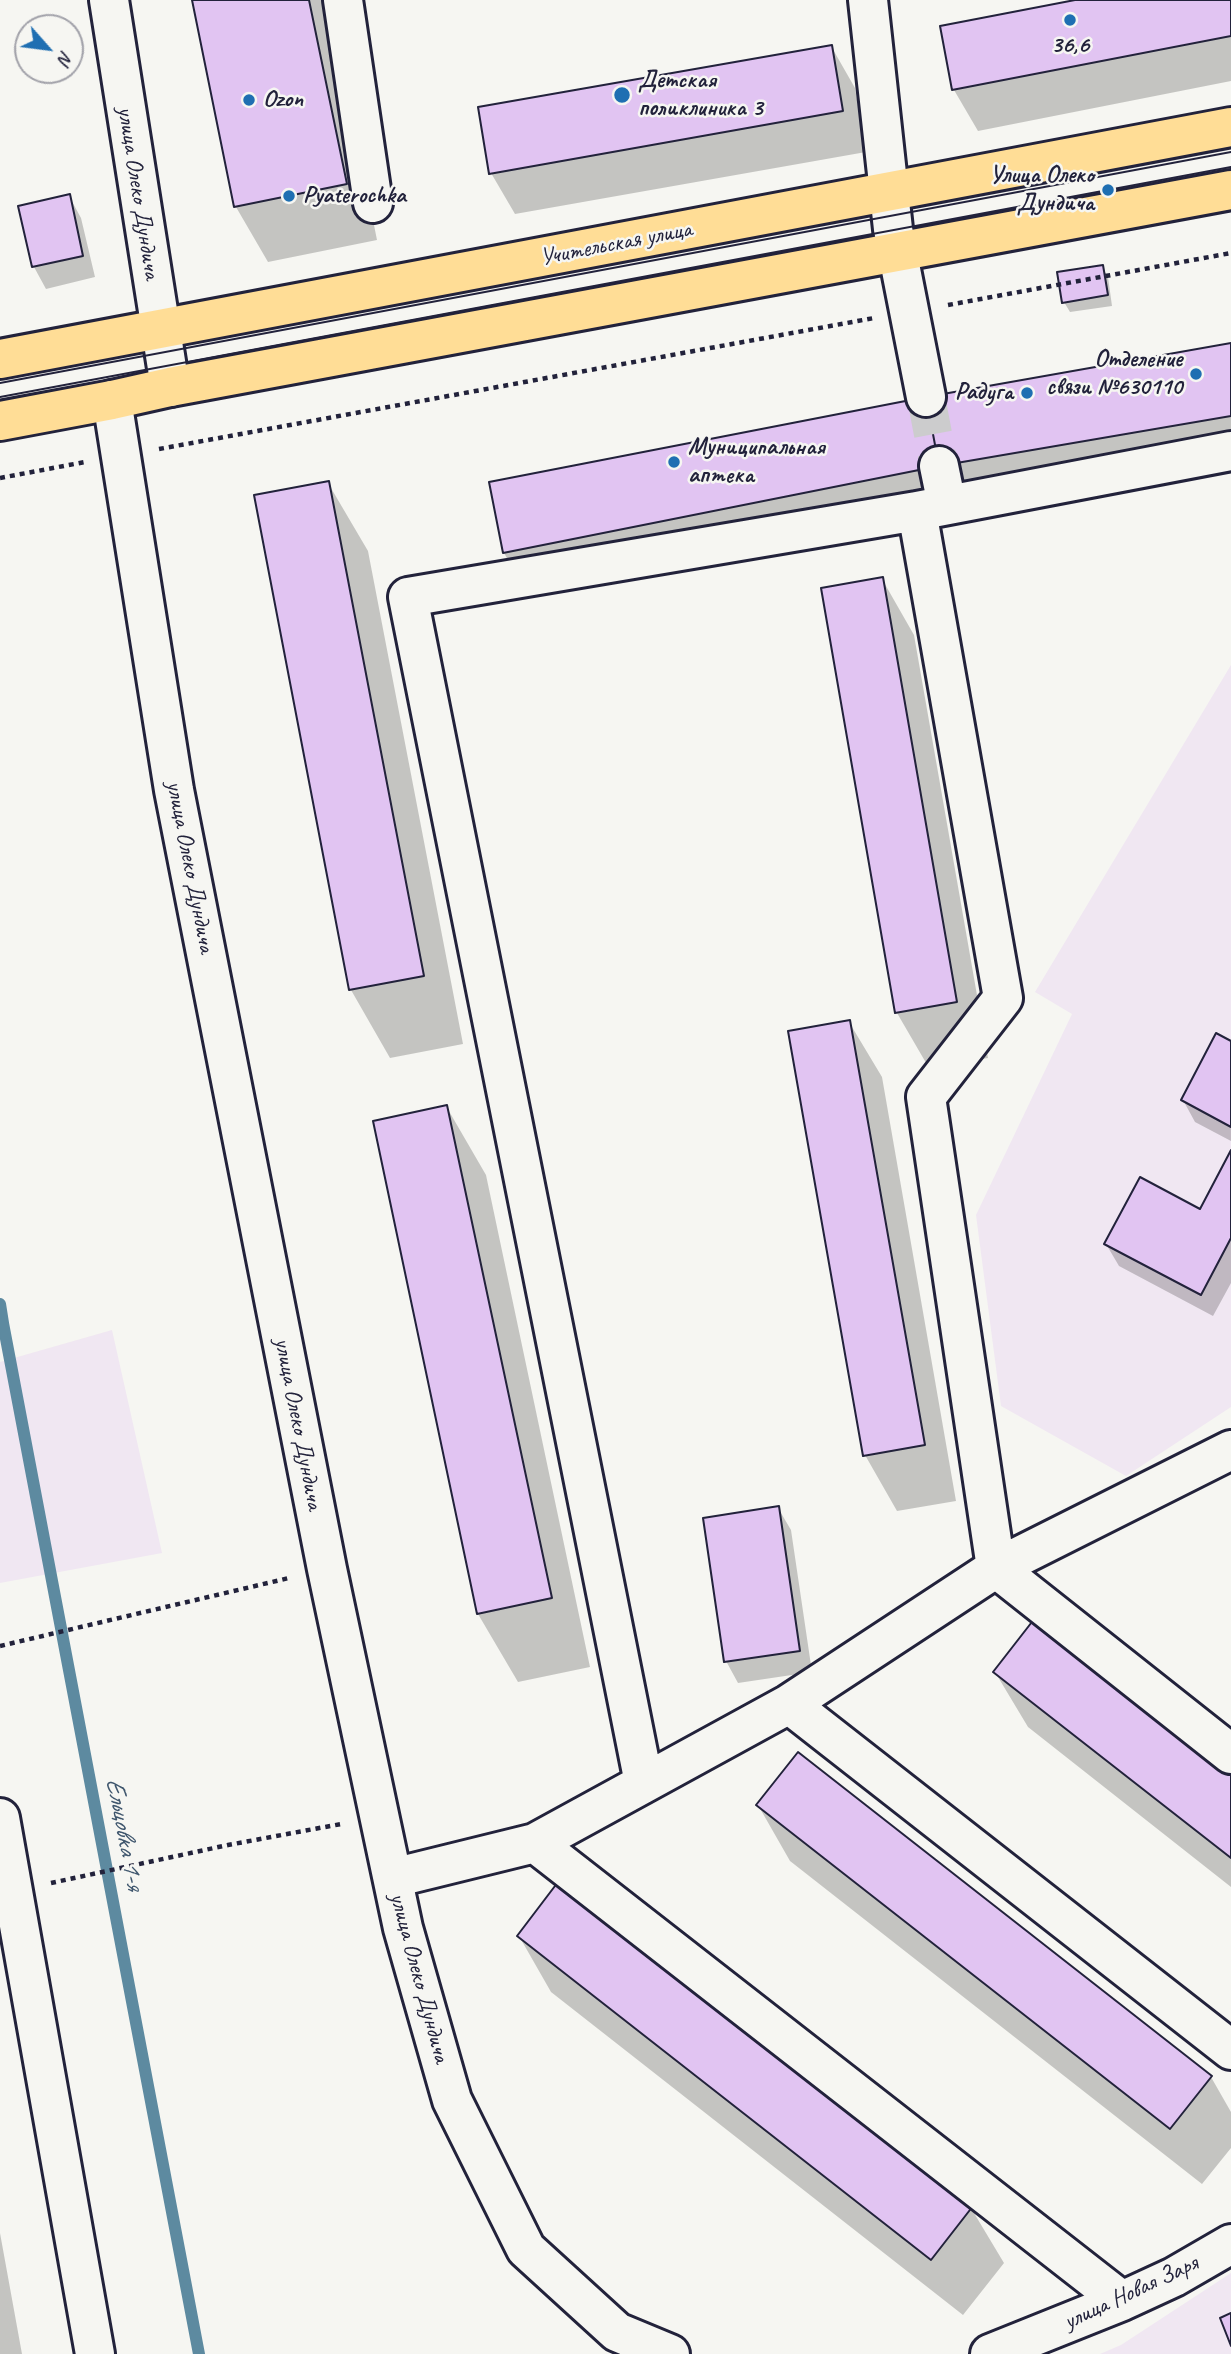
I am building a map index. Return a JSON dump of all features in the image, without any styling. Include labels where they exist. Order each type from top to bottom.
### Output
[{"type":"main road","name":"Учительская улица","points":[[0,359],[1231,127]]},
{"type":"main road","points":[[0,421],[1231,190]]},
{"type":"street","name":"улица Олеко Дундича","points":[[109,0],[170,387]]},
{"type":"street","points":[[343,0],[373,203]]},
{"type":"street","points":[[868,0],[897,253],[926,397]]},
{"type":"street","name":"улица Олеко Дундича","points":[[112,400],[174,790],[327,1569],[403,1928],[452,2100],[526,2249],[617,2332],[670,2354]]},
{"type":"street","points":[[644,1783],[408,597],[932,508],[1231,451]]},
{"type":"street","points":[[939,466],[932,508],[1003,999],[926,1097],[996,1568],[1231,1754]]},
{"type":"street","points":[[393,1878],[535,1843],[789,1704],[996,1568],[1231,1450]]},
{"type":"street","points":[[789,1704],[1231,2050]]},
{"type":"street","points":[[0,1818],[95,2354]]},
{"type":"street","points":[[535,1843],[1122,2301]]},
{"type":"street","name":"улица Новая Заря","points":[[990,2354],[1122,2301],[1174,2277],[1231,2244]]},
{"type":"path","points":[[943,306],[1231,253]]},
{"type":"path","points":[[0,478],[874,318]]},
{"type":"path","points":[[0,1646],[327,1569]]},
{"type":"path","points":[[76,1878],[228,1845],[380,1817]]},
{"type":"shaded area","points":[[1231,665],[1231,1407],[1126,1476],[1001,1406],[976,1215],[1072,1014],[1035,992]]},
{"type":"shaded area","points":[[112,1330],[162,1553],[0,1583],[0,1362]]},
{"type":"shaded area","points":[[1231,2273],[1231,2354],[1100,2354],[1121,2345]]},
{"type":"building","points":[[192,0],[309,0],[347,184],[234,207]]},
{"type":"building","points":[[1075,0],[1231,0],[1231,36],[952,90],[940,26]]},
{"type":"building","points":[[832,45],[843,111],[489,174],[478,107]]},
{"type":"building","points":[[70,194],[83,256],[32,267],[18,206]]},
{"type":"building","points":[[1103,265],[1108,295],[1062,303],[1057,272]]},
{"type":"building","points":[[1231,343],[1231,416],[939,466],[926,397]]},
{"type":"building","points":[[926,397],[939,466],[503,553],[489,482]]},
{"type":"building","points":[[329,481],[424,976],[349,990],[254,495]]},
{"type":"building","points":[[883,577],[957,1002],[895,1013],[821,588]]},
{"type":"building","points":[[850,1020],[925,1445],[863,1456],[788,1031]]},
{"type":"building","points":[[1216,1033],[1231,1041],[1231,1127],[1181,1100]]},
{"type":"building","points":[[447,1105],[552,1598],[477,1614],[373,1121]]},
{"type":"building","points":[[1231,1150],[1231,1238],[1201,1295],[1104,1244],[1140,1177],[1200,1209]]},
{"type":"building","points":[[779,1506],[800,1651],[724,1662],[703,1518]]},
{"type":"building","points":[[1035,1618],[1231,1771],[1231,1858],[993,1672]]},
{"type":"building","points":[[798,1752],[1212,2076],[1170,2129],[756,1805]]},
{"type":"building","points":[[558,1882],[973,2206],[931,2260],[517,1936]]},
{"type":"building","points":[[1231,2313],[1231,2346],[1220,2318]]},
{"type":"waterway","name":"Ельцовка 1-я","points":[[0,1304],[3,1323],[0,1324]]},
{"type":"waterway","name":"Ельцовка 1-я","points":[[3,1323],[199,2354]]},
{"type":"tunnel","points":[[926,397],[939,466]]},
{"type":"tram line","points":[[0,383],[1231,152]]},
{"type":"tram line","points":[[0,397],[1231,167]]},
{"type":"place","name":"36,6","points":[[1070,20]]},
{"type":"place","name":"Детская поликлиника 3","points":[[622,95]]},
{"type":"place","name":"Ozon","points":[[249,100]]},
{"type":"place","name":"Улица Олеко Дундича","points":[[1108,190]]},
{"type":"place","name":"Pyaterochka","points":[[289,196]]},
{"type":"place","name":"Отделение связи №630110","points":[[1196,374]]},
{"type":"place","name":"Радуга","points":[[1027,393]]},
{"type":"place","name":"Муниципальная аптека","points":[[674,462]]}]
